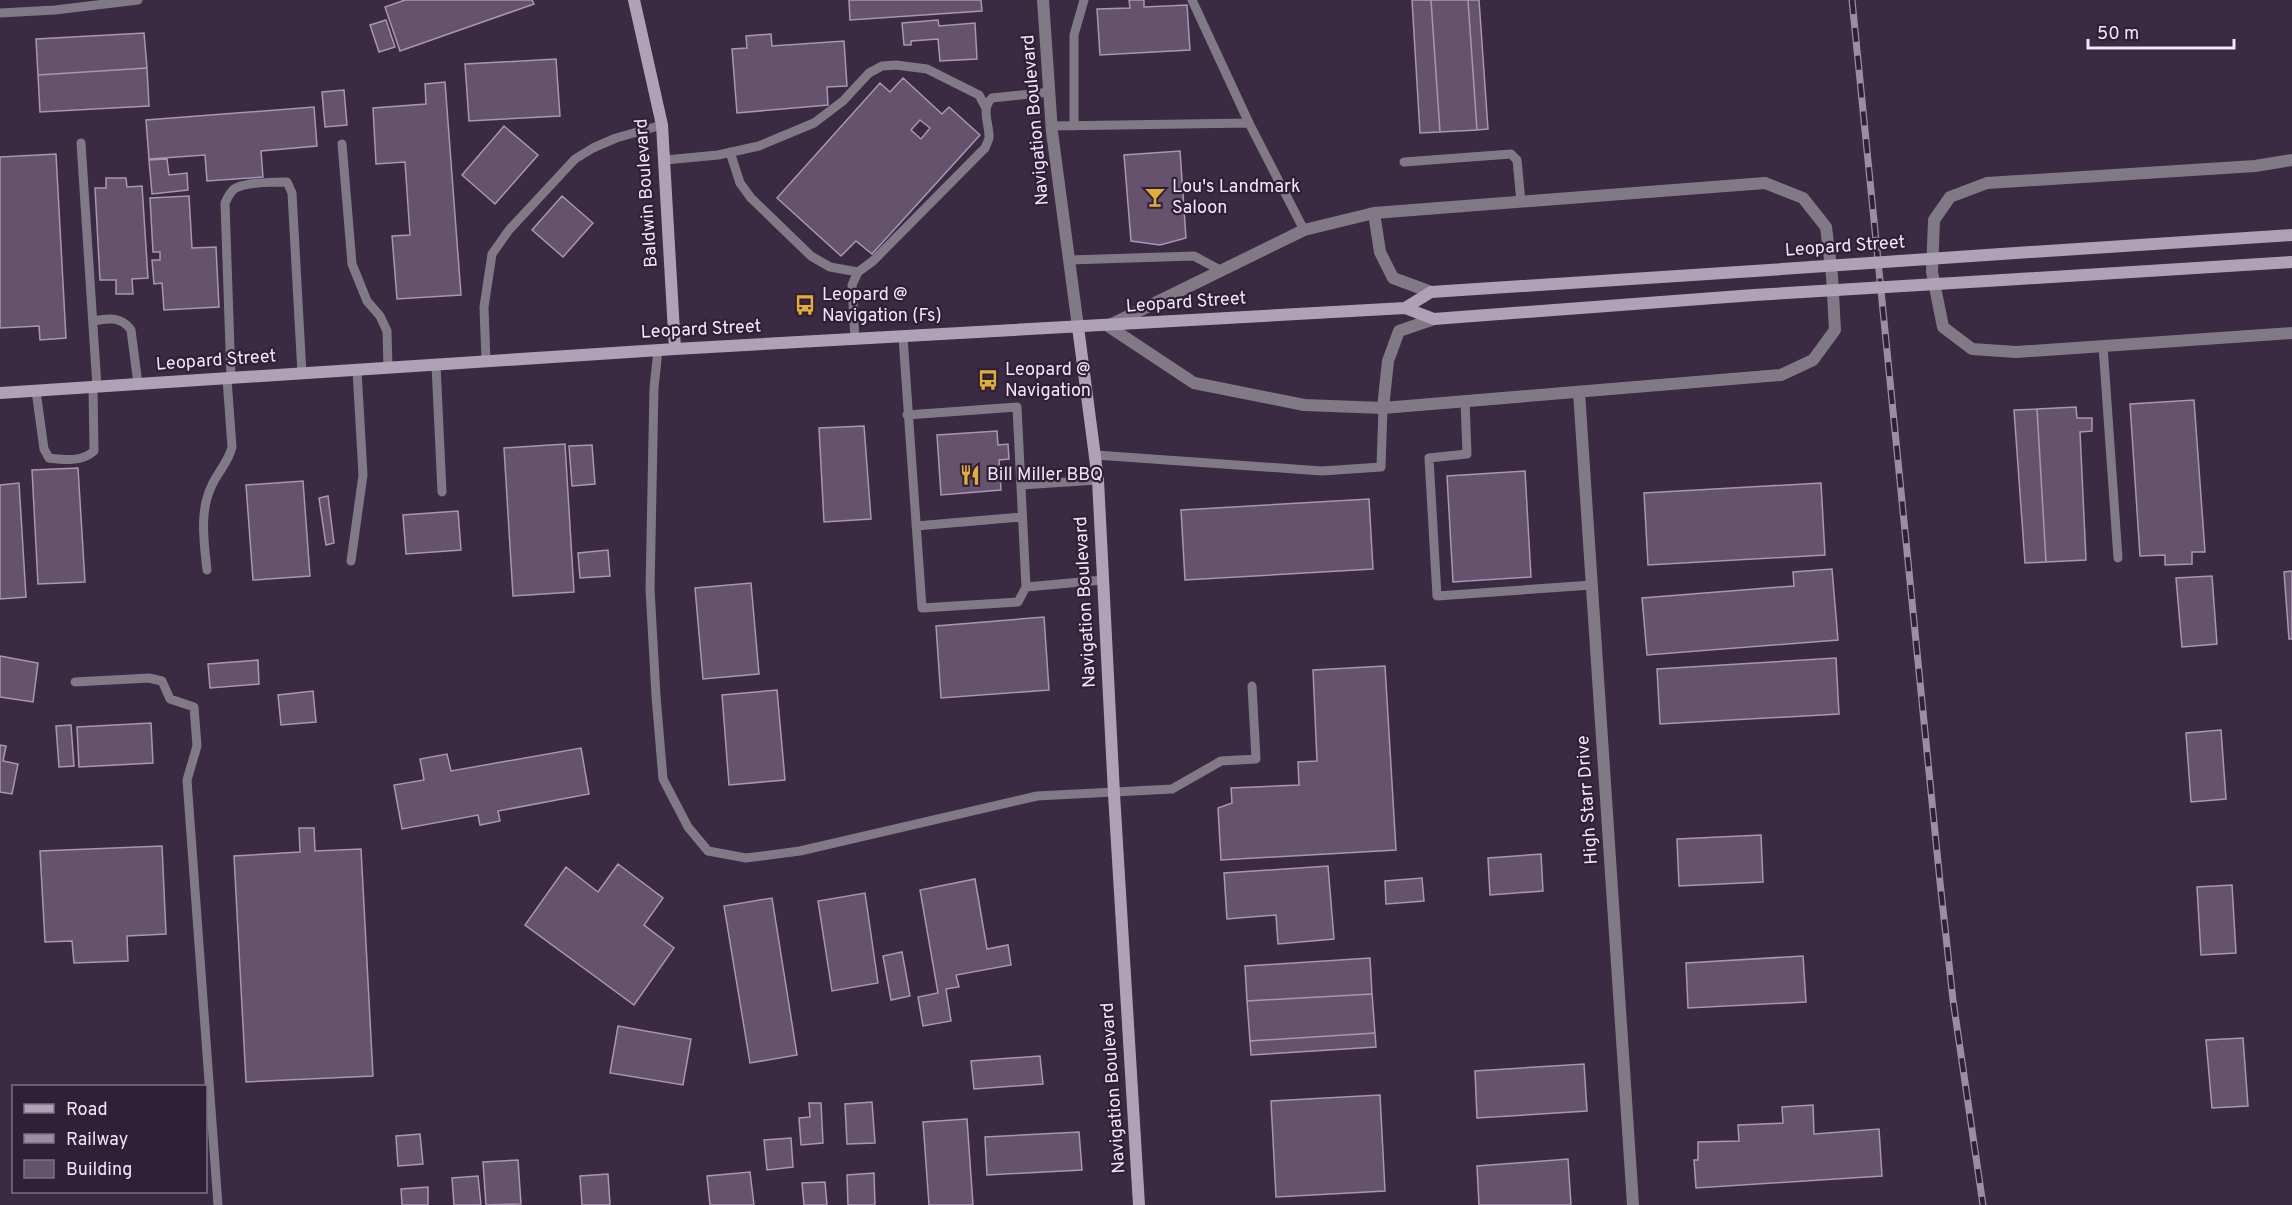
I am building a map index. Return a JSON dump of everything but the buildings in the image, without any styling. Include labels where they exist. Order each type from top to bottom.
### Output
[{"type":"main road","name":"Baldwin Boulevard","points":[[634,0],[662,125],[675,349]]},
{"type":"main road","name":"Leopard Street","points":[[1405,308],[1431,292],[2292,235]]},
{"type":"main road","name":"Leopard Street","points":[[0,393],[658,350],[1405,308],[1434,319],[1754,295],[2292,262]]},
{"type":"main road","name":"Navigation Boulevard","points":[[1078,327],[1098,480],[1139,1205]]},
{"type":"street","name":"Navigation Boulevard","points":[[1043,0],[1052,126],[1078,327]]},
{"type":"street","points":[[2292,160],[2255,166],[1987,183],[1950,197],[1934,220],[1932,273],[1943,327],[1972,349],[2016,352],[2292,333]]},
{"type":"street","points":[[1765,183],[1803,198],[1826,227],[1832,276],[1834,330],[1813,360],[1781,375],[1383,408],[1304,405],[1194,383],[1108,326],[1305,230],[1374,213],[1765,183]]},
{"type":"street","points":[[1374,213],[1380,252],[1393,278],[1431,292]]},
{"type":"street","points":[[1383,408],[1388,361],[1400,331],[1434,319]]},
{"type":"street","name":"High Starr Drive","points":[[1580,392],[1633,1205]]},
{"type":"lane","points":[[0,13],[55,10],[138,0]]},
{"type":"lane","points":[[1074,126],[1074,35],[1084,0]]},
{"type":"lane","points":[[1192,0],[1249,123],[1305,230]]},
{"type":"lane","points":[[665,160],[759,146],[814,123],[843,101],[869,72],[882,66],[896,65],[927,69],[979,95],[986,108]]},
{"type":"lane","points":[[855,339],[852,285],[858,273],[873,261],[985,148],[989,138],[987,102],[992,98],[1050,92]]},
{"type":"lane","points":[[1052,126],[1249,123]]},
{"type":"lane","points":[[486,361],[484,307],[492,254],[508,230],[575,159],[616,138],[662,125]]},
{"type":"lane","points":[[36,391],[44,449],[49,458],[68,460],[87,458],[94,451],[95,387],[81,143]]},
{"type":"lane","points":[[342,144],[352,264],[367,301],[380,316],[387,331],[388,368]]},
{"type":"lane","points":[[730,152],[740,183],[751,198],[811,256],[830,267],[858,273]]},
{"type":"lane","points":[[1404,162],[1511,154],[1517,160],[1521,202]]},
{"type":"lane","points":[[207,570],[203,533],[205,503],[211,487],[231,455],[232,447],[225,203],[231,191],[238,187],[287,182],[292,193],[302,374]]},
{"type":"lane","points":[[1069,260],[1194,256],[1220,270]]},
{"type":"lane","points":[[93,321],[112,318],[127,324],[131,330],[138,384]]},
{"type":"lane","points":[[903,337],[907,415],[922,608],[1018,602],[1026,587],[1017,407],[907,415]]},
{"type":"lane","points":[[2103,346],[2118,558]]},
{"type":"lane","points":[[658,350],[654,388],[650,589],[663,779],[688,827],[708,851],[746,858],[800,851],[1037,796],[1114,794],[1172,789],[1221,760],[1256,759],[1252,686]]},
{"type":"lane","points":[[436,365],[442,492]]},
{"type":"lane","points":[[351,561],[363,475],[357,370]]},
{"type":"lane","points":[[1465,400],[1467,454],[1429,458],[1437,596],[1592,585]]},
{"type":"lane","points":[[1096,454],[1322,471],[1381,467],[1383,408]]},
{"type":"lane","points":[[1021,485],[1098,480]]},
{"type":"lane","points":[[916,526],[1022,517]]},
{"type":"lane","points":[[1026,587],[1103,580]]},
{"type":"lane","points":[[75,682],[149,678],[162,681],[170,699],[194,707],[197,746],[188,780],[219,1205]]},
{"type":"railway","points":[[1852,0],[1940,882],[1953,1000],[1983,1205]]},
{"type":"place","name":"Lou's Landmark Saloon","points":[[1155,197]]},
{"type":"place","name":"Leopard @ Navigation (Fs)","points":[[805,305]]},
{"type":"place","name":"Leopard @ Navigation","points":[[988,380]]},
{"type":"place","name":"Bill Miller BBQ","points":[[970,475]]}]
